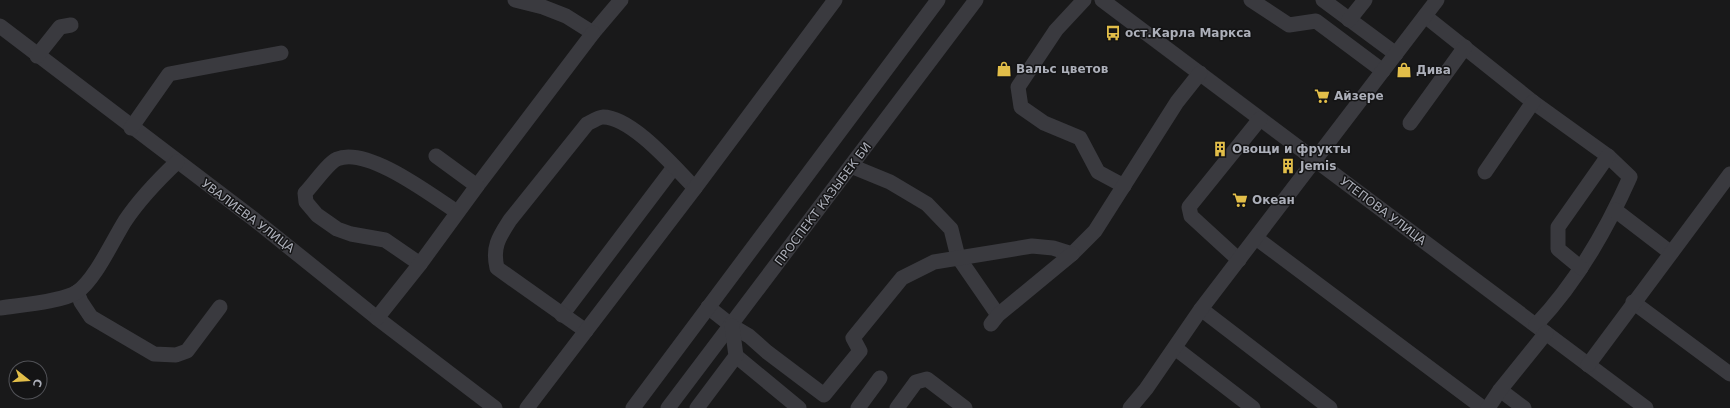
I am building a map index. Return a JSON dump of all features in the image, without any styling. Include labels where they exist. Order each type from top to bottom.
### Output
[{"type":"street","points":[[515,0],[543,7],[566,16],[593,33]]},
{"type":"street","points":[[377,318],[420,264],[457,212],[593,33],[621,0]]},
{"type":"street","points":[[527,408],[695,188],[835,0]]},
{"type":"street","points":[[633,408],[938,0]]},
{"type":"street","name":"ПРОСПЕКТ КАЗЫБЕК БИ","points":[[668,408],[732,326],[976,0]]},
{"type":"street","points":[[1084,0],[1056,30],[1018,87],[1021,107],[1044,123],[1080,138],[1098,172],[1124,186]]},
{"type":"street","name":"УТЕПОВА УЛИЦА","points":[[1102,0],[1646,408]]},
{"type":"street","points":[[1251,0],[1289,25],[1316,21],[1383,71]]},
{"type":"street","points":[[1323,0],[1396,54]]},
{"type":"street","points":[[1349,20],[1365,0]]},
{"type":"street","points":[[1130,408],[1146,389],[1201,309],[1437,0]]},
{"type":"street","points":[[1424,16],[1533,102],[1608,156],[1630,177],[1594,250],[1552,308],[1541,329],[1488,408]]},
{"type":"street","points":[[37,56],[60,27],[71,25]]},
{"type":"street","name":"УВАЛИЕВА УЛИЦА","points":[[0,26],[131,128],[255,220],[377,318],[495,408]]},
{"type":"street","points":[[1410,123],[1465,47]]},
{"type":"street","points":[[131,128],[169,74],[281,53]]},
{"type":"street","points":[[851,166],[890,182],[927,204],[951,229],[958,257],[995,320],[1072,254],[1095,231],[1177,102],[1200,73]]},
{"type":"street","points":[[1485,172],[1533,102]]},
{"type":"street","points":[[586,331],[497,268],[494,255],[500,237],[510,220],[586,124],[603,117],[624,122],[655,147],[695,188]]},
{"type":"street","points":[[1239,260],[1191,216],[1189,207],[1260,119]]},
{"type":"street","points":[[436,156],[477,186]]},
{"type":"street","points":[[1581,268],[1558,249],[1558,227],[1608,156]]},
{"type":"street","points":[[420,264],[385,240],[351,234],[337,229],[314,211],[306,202],[305,193],[335,160],[344,157],[359,158],[391,169],[457,212]]},
{"type":"street","points":[[0,308],[58,299],[77,292],[92,276],[125,221],[154,184],[176,162]]},
{"type":"street","points":[[562,315],[674,167]]},
{"type":"street","points":[[1588,365],[1633,302],[1730,174]]},
{"type":"street","points":[[1615,210],[1671,253]]},
{"type":"street","points":[[1256,238],[1483,408]]},
{"type":"street","points":[[708,307],[732,326],[749,336],[767,352],[824,395],[860,351],[853,338],[902,278],[934,262],[1032,246],[1053,248],[1072,254]]},
{"type":"street","points":[[77,292],[81,302],[91,317],[154,354],[176,355],[187,351],[220,307]]},
{"type":"street","points":[[1633,302],[1730,374]]},
{"type":"street","points":[[1201,309],[1330,408]]},
{"type":"street","points":[[732,326],[736,356],[799,408]]},
{"type":"street","points":[[1175,348],[1253,408]]},
{"type":"street","points":[[697,408],[736,356]]},
{"type":"street","points":[[858,408],[880,378]]},
{"type":"street","points":[[897,408],[916,382],[927,379],[965,408]]},
{"type":"street","points":[[1500,390],[1524,408]]},
{"type":"place","name":"ост.Карла Маркса","points":[[1113,33]]},
{"type":"place","name":"Вальс цветов","points":[[1004,69]]},
{"type":"place","name":"Дива","points":[[1404,70]]},
{"type":"place","name":"Айзере","points":[[1322,96]]},
{"type":"place","name":"Овощи и фрукты","points":[[1220,149]]},
{"type":"place","name":"Jemis","points":[[1288,166]]},
{"type":"place","name":"Океан","points":[[1240,200]]}]
